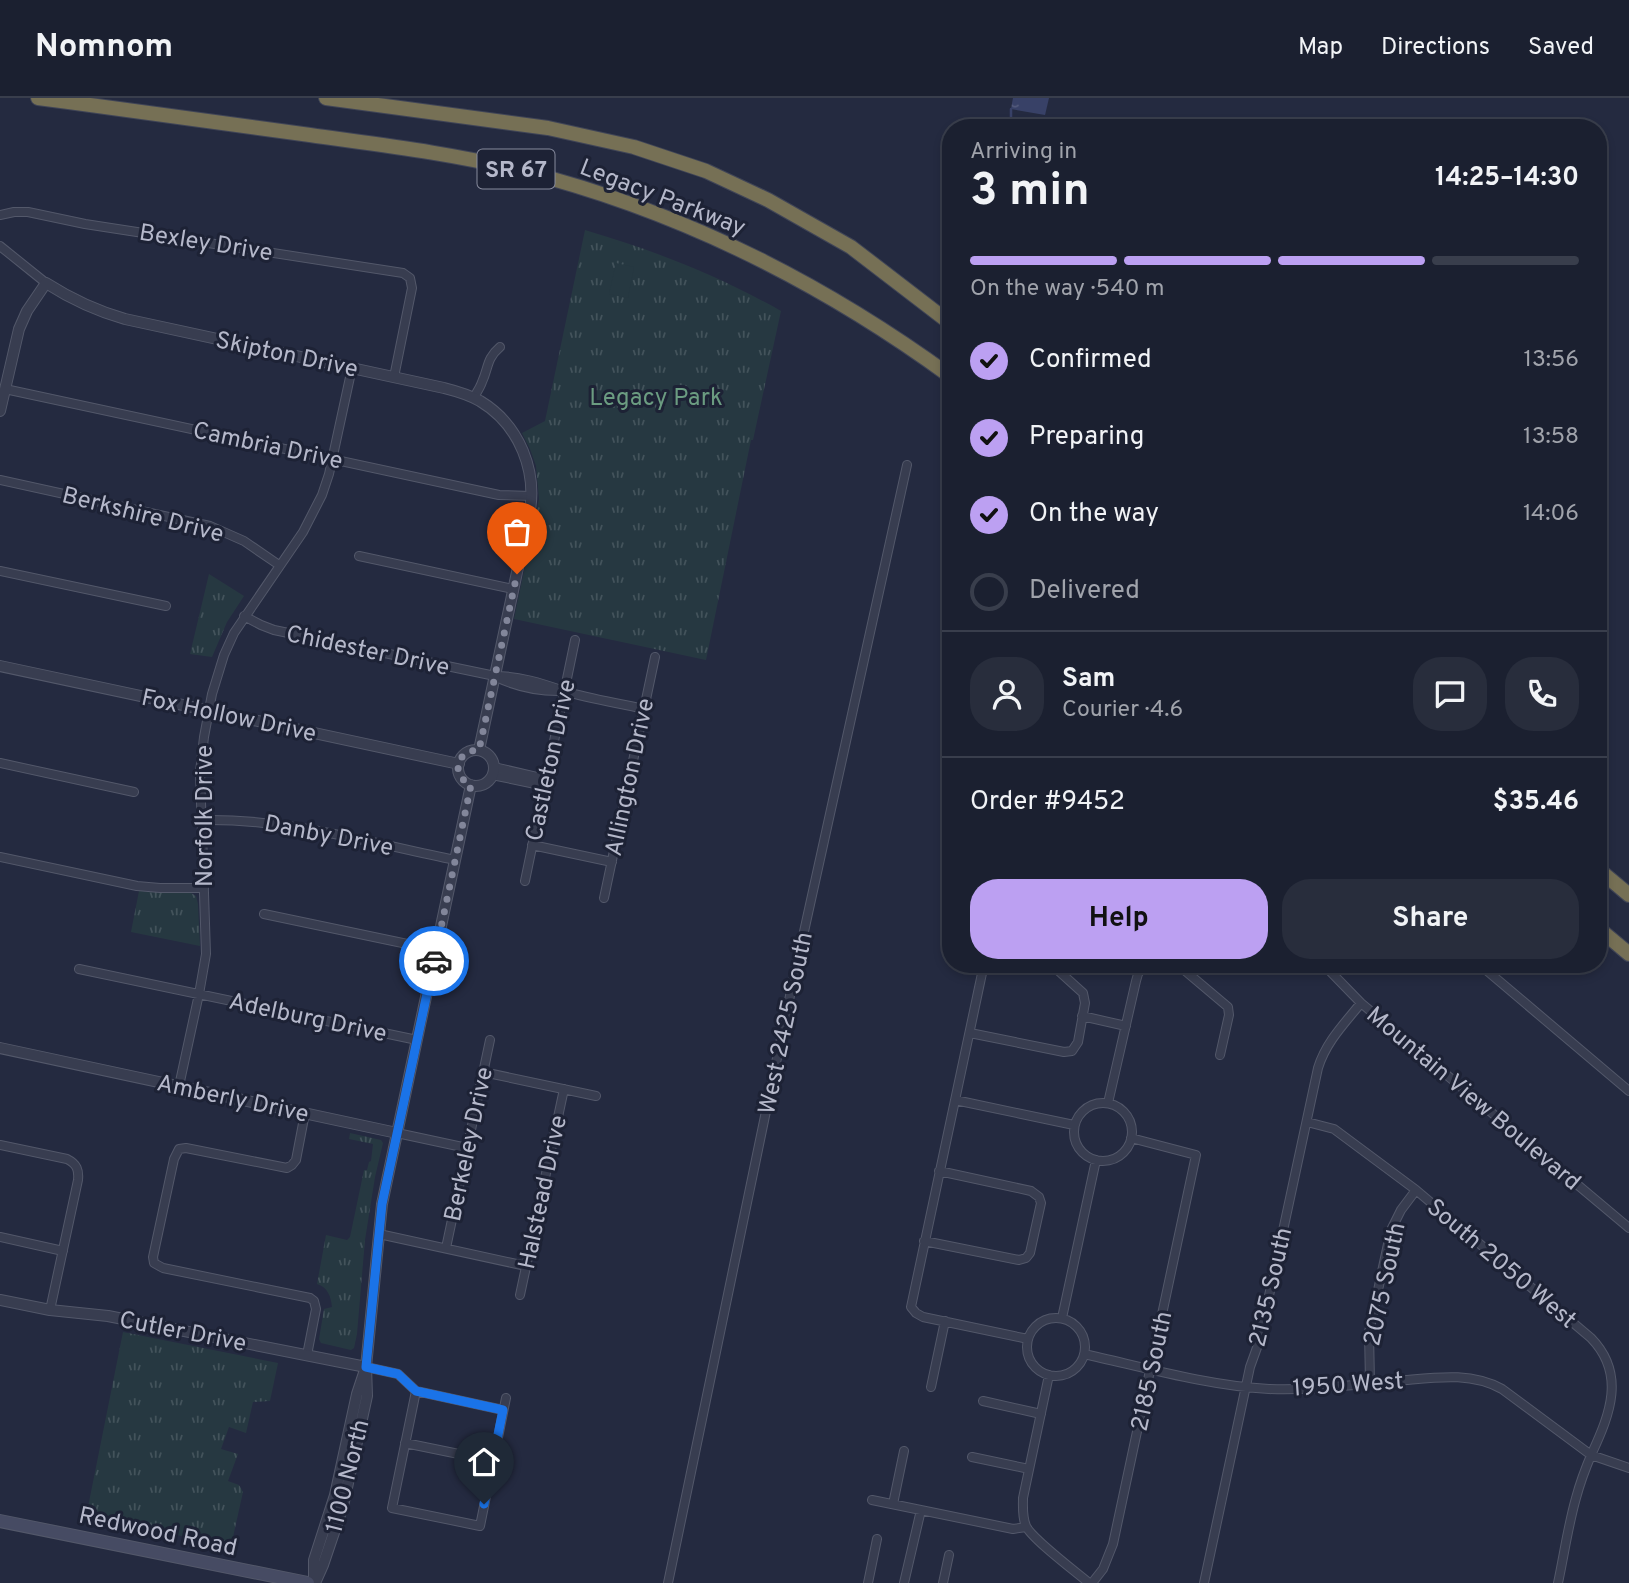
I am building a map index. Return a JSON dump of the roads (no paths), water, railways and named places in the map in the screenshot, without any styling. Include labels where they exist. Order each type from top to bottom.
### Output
[{"type":"highway","name":"Legacy Parkway","points":[[38,98],[425,150],[575,185],[658,214],[772,265],[860,315],[942,370]]},
{"type":"highway","name":"Legacy Parkway","points":[[326,98],[548,128],[634,147],[706,171],[768,200],[851,247],[942,317]]},
{"type":"highway","points":[[1607,877],[1629,895]]},
{"type":"highway","points":[[1607,936],[1629,954]]},
{"type":"main road","name":"Redwood Road","points":[[0,1521],[308,1583]]},
{"type":"street","name":"Bexley Drive","points":[[0,215],[28,212],[85,224],[403,273],[410,278],[412,294],[394,377]]},
{"type":"street","name":"Skipton Drive","points":[[0,246],[46,283],[67,296],[94,309],[125,319],[444,388],[474,398],[497,414],[519,442],[529,470],[531,496]]},
{"type":"street","points":[[0,411],[19,329],[27,311],[46,283]]},
{"type":"street","points":[[474,398],[483,381],[490,357],[500,347]]},
{"type":"street","name":"Norfolk Drive","points":[[178,1086],[206,954],[201,760],[216,680],[224,655],[244,616],[317,507],[333,459],[352,368]]},
{"type":"street","name":"Cambria Drive","points":[[5,389],[499,495],[531,496]]},
{"type":"street","name":"West 2425 South","points":[[668,1583],[790,997],[907,465]]},
{"type":"street","name":"Berkshire Drive","points":[[0,480],[201,523],[244,541],[279,565]]},
{"type":"street","points":[[479,750],[531,496]]},
{"type":"street","points":[[359,556],[513,589]]},
{"type":"street","points":[[0,571],[166,607]]},
{"type":"street","name":"Chidester Drive","points":[[244,616],[274,630],[495,676],[522,678],[644,709]]},
{"type":"street","name":"Castleton Drive","points":[[525,881],[575,640]]},
{"type":"street","name":"Allington Drive","points":[[604,898],[655,657]]},
{"type":"street","name":"Fox Hollow Drive","points":[[0,666],[459,764]]},
{"type":"street","points":[[479,750],[489,756],[493,771],[485,783],[471,785],[461,776],[460,759],[466,753],[479,750]]},
{"type":"street","points":[[0,763],[134,792]]},
{"type":"street","points":[[493,771],[545,782]]},
{"type":"street","name":"1100 North","points":[[314,1583],[323,1565],[346,1496],[367,1396],[366,1367],[382,1204],[471,785]]},
{"type":"street","name":"Danby Drive","points":[[201,820],[282,824],[455,860]]},
{"type":"street","points":[[532,845],[612,862]]},
{"type":"street","points":[[0,858],[136,886],[204,888]]},
{"type":"street","points":[[264,914],[436,950]]},
{"type":"street","name":"Adelburg Drive","points":[[79,969],[417,1040]]},
{"type":"street","points":[[982,973],[911,1304],[919,1315],[1028,1339]]},
{"type":"street","points":[[970,1033],[1064,1052],[1072,1051],[1077,1042],[1085,1003],[1083,993],[1061,973]]},
{"type":"street","points":[[1108,1103],[1139,973]]},
{"type":"street","points":[[1188,973],[1228,1007],[1229,1014],[1220,1055]]},
{"type":"street","name":"Mountain View Boulevard","points":[[1332,973],[1361,1003],[1628,1226]]},
{"type":"street","points":[[1490,973],[1629,1091]]},
{"type":"street","name":"2135 South","points":[[1204,1583],[1318,1068],[1331,1039],[1361,1003]]},
{"type":"street","points":[[1082,1016],[1126,1026]]},
{"type":"street","name":"Berkeley Drive","points":[[446,1248],[490,1040]]},
{"type":"street","name":"Amberly Drive","points":[[0,1048],[467,1148]]},
{"type":"street","points":[[483,1072],[596,1096]]},
{"type":"street","name":"Halstead Drive","points":[[520,1295],[564,1089]]},
{"type":"street","points":[[955,1100],[1074,1125]]},
{"type":"street","points":[[1108,1103],[1119,1107],[1127,1115],[1131,1138],[1127,1148],[1119,1156],[1096,1160],[1086,1156],[1078,1147],[1074,1137],[1074,1125],[1087,1107],[1108,1103]]},
{"type":"street","points":[[305,1113],[296,1160],[287,1168],[186,1148],[179,1149],[174,1159],[154,1263],[163,1268],[310,1298],[316,1309],[307,1355]]},
{"type":"street","name":"South 2050 West","points":[[1307,1122],[1334,1129],[1416,1191],[1591,1338],[1602,1352],[1611,1376],[1611,1399],[1606,1421],[1576,1499],[1558,1583]]},
{"type":"street","name":"2185 South","points":[[1091,1583],[1103,1569],[1113,1544],[1196,1154],[1131,1138]]},
{"type":"street","points":[[0,1145],[67,1159],[76,1165],[78,1180],[50,1310]]},
{"type":"street","points":[[1062,1318],[1096,1160]]},
{"type":"street","points":[[924,1241],[1019,1261],[1031,1253],[1041,1203],[1039,1197],[1031,1191],[939,1171]]},
{"type":"street","name":"2075 South","points":[[1370,1383],[1369,1332],[1391,1230],[1401,1210],[1416,1191]]},
{"type":"street","points":[[379,1234],[526,1266]]},
{"type":"street","points":[[0,1237],[63,1251]]},
{"type":"street","name":"Cutler Drive","points":[[0,1300],[50,1310],[107,1316],[366,1367]]},
{"type":"street","points":[[1062,1318],[1078,1327],[1083,1335],[1084,1354],[1071,1372],[1060,1376],[1049,1375],[1039,1370],[1031,1361],[1028,1339],[1033,1329],[1041,1322],[1062,1318]]},
{"type":"street","points":[[932,1387],[945,1321]]},
{"type":"street","name":"1950 West","points":[[1084,1354],[1246,1387],[1286,1390],[1463,1376],[1490,1382],[1591,1455],[1629,1468]]},
{"type":"street","points":[[366,1367],[398,1374],[416,1391],[503,1410]]},
{"type":"street","points":[[1049,1375],[1023,1497],[1023,1514],[1026,1527],[1091,1583]]},
{"type":"street","points":[[416,1391],[392,1508],[480,1526],[506,1398]]},
{"type":"street","points":[[983,1401],[1041,1414]]},
{"type":"street","points":[[405,1443],[493,1461]]},
{"type":"street","points":[[893,1504],[904,1451]]},
{"type":"street","points":[[972,1457],[1029,1469]]},
{"type":"street","points":[[872,1500],[1013,1529],[1026,1527]]},
{"type":"street","points":[[905,1583],[920,1510]]},
{"type":"street","points":[[868,1583],[877,1539]]},
{"type":"street","points":[[943,1583],[949,1555]]},
{"type":"water","points":[[1013,98],[1049,98],[1045,115],[1011,109]]},
{"type":"waterway","points":[[1011,109],[1011,119]]},
{"type":"park label","name":"Legacy Park","points":[[656,397]]}]
